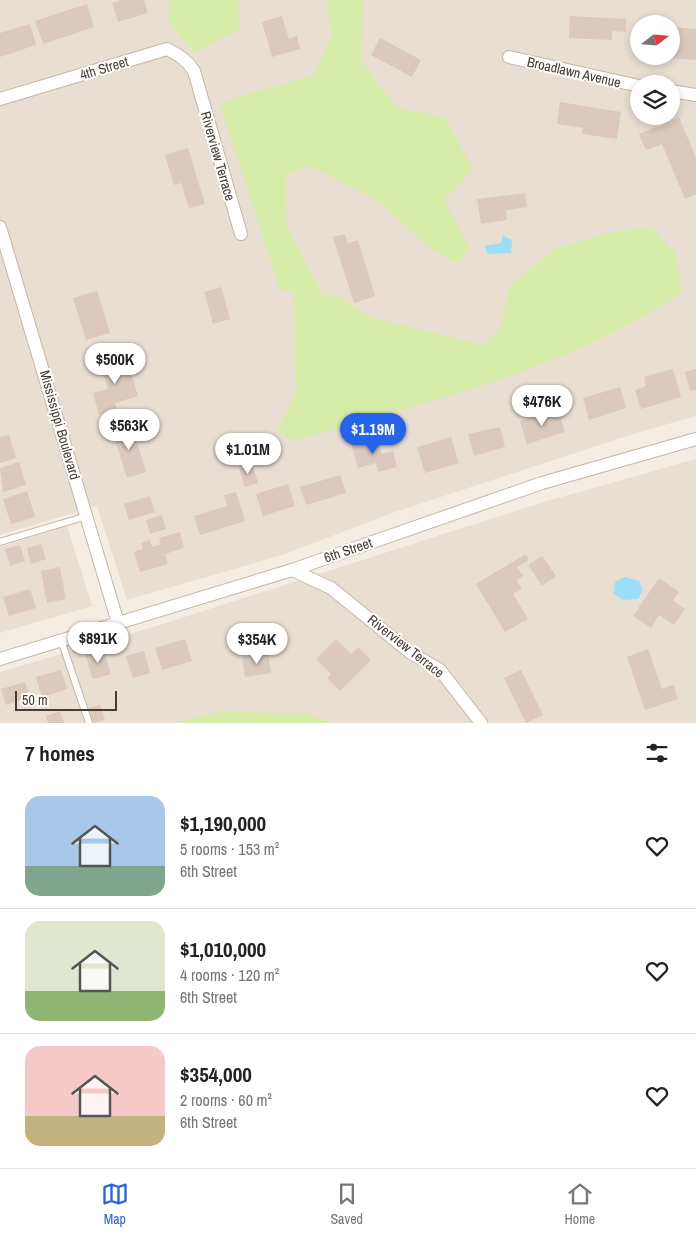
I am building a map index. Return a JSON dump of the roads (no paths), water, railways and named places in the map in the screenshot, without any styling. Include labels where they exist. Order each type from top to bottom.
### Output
[{"type":"street","name":"4th Street","points":[[0,99],[167,49],[188,62],[196,78]]},
{"type":"street","name":"Broadlawn Avenue","points":[[509,57],[630,84]]},
{"type":"street","name":"Riverview Terrace","points":[[196,78],[241,234]]},
{"type":"street","points":[[680,92],[696,95]]},
{"type":"street","name":"Mississippi Boulevard","points":[[0,227],[118,623]]},
{"type":"street","name":"6th Street","points":[[0,659],[292,570],[533,486],[696,439]]},
{"type":"street","name":"Riverview Terrace","points":[[292,570],[331,588],[411,653],[440,670],[481,723]]},
{"type":"lane","points":[[0,542],[87,516]]},
{"type":"lane","points":[[61,640],[89,723]]},
{"type":"water","points":[[503,236],[512,240],[511,253],[487,254],[485,246],[501,243]]},
{"type":"water","points":[[625,577],[639,581],[643,590],[638,599],[623,600],[614,594],[615,582]]}]
